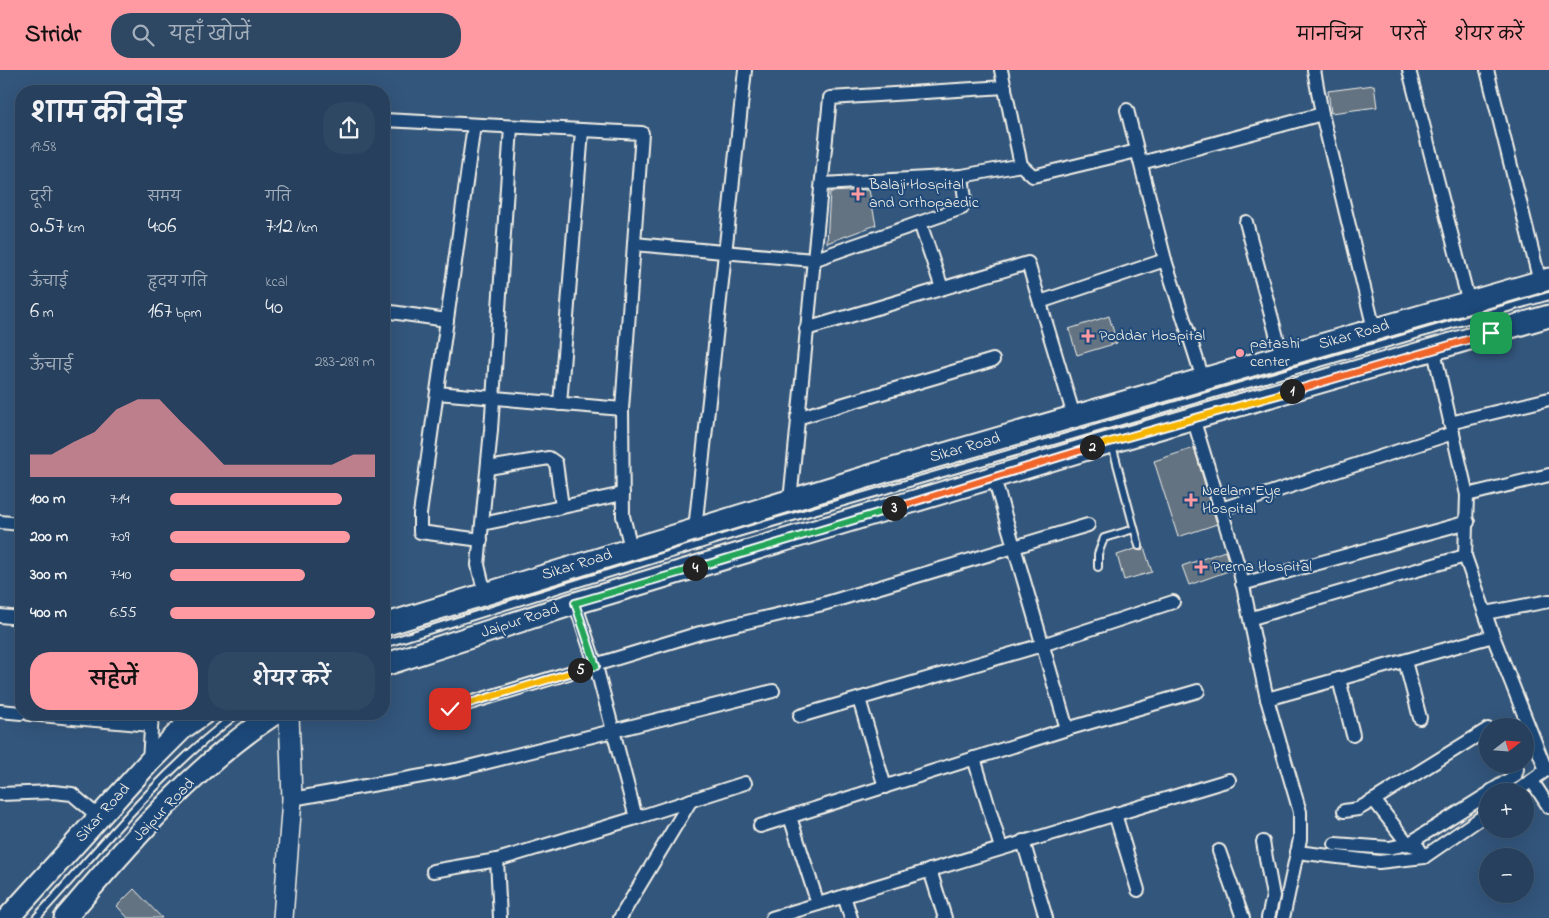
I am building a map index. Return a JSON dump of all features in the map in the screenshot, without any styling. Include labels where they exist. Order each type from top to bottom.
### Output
[{"type":"main road","name":"Sikar Road","points":[[390,623],[631,548],[1074,416],[1469,302],[1546,286]]},
{"type":"main road","name":"Jaipur Road","points":[[390,663],[575,603],[1112,442],[1434,351],[1549,316]]},
{"type":"main road","name":"Sikar Road","points":[[8,918],[149,762],[183,728],[194,720]]},
{"type":"main road","name":"Jaipur Road","points":[[65,918],[109,867],[207,765],[241,735],[265,720]]},
{"type":"street","points":[[695,529],[745,70]]},
{"type":"street","points":[[1001,70],[1021,166],[1033,176],[1139,157],[1322,114]]},
{"type":"street","points":[[1314,70],[1322,114],[1374,329]]},
{"type":"street","points":[[1409,70],[1469,302]]},
{"type":"street","points":[[1487,70],[1546,286]]},
{"type":"street","points":[[790,501],[830,98],[1005,87]]},
{"type":"street","points":[[1127,110],[1165,260],[1203,379]]},
{"type":"street","points":[[390,120],[642,134],[622,409],[623,516],[631,548]]},
{"type":"street","points":[[474,125],[420,514],[420,532],[481,540]]},
{"type":"street","points":[[484,594],[478,565],[488,468],[511,127]]},
{"type":"street","points":[[560,404],[582,130]]},
{"type":"street","points":[[822,184],[962,176],[1021,166]]},
{"type":"street","points":[[634,244],[813,260],[962,208],[965,199],[962,176]]},
{"type":"street","points":[[920,222],[942,288]]},
{"type":"street","points":[[1246,222],[1282,356]]},
{"type":"street","points":[[1040,302],[1165,260]]},
{"type":"street","points":[[806,329],[1028,263],[1074,416]]},
{"type":"street","points":[[390,312],[447,320]]},
{"type":"street","points":[[1434,351],[1467,495],[1468,522],[1465,556],[1493,636],[1548,769],[1529,783]]},
{"type":"street","points":[[797,418],[993,360]]},
{"type":"street","points":[[437,394],[622,409]]},
{"type":"street","points":[[1221,509],[1451,428],[1549,399]]},
{"type":"street","points":[[1193,418],[1240,572],[1252,618],[1267,699],[1300,812],[1297,852],[1283,918]]},
{"type":"street","points":[[488,468],[549,458],[556,463],[562,507]]},
{"type":"street","points":[[1467,495],[1549,475]]},
{"type":"street","points":[[994,478],[1012,546],[1067,729]]},
{"type":"street","points":[[482,524],[623,494]]},
{"type":"street","points":[[0,522],[15,523]]},
{"type":"street","points":[[1242,584],[1468,522]]},
{"type":"street","points":[[450,709],[700,633],[851,596],[1012,546],[1088,525]]},
{"type":"street","points":[[1252,618],[1465,556]]},
{"type":"street","points":[[1485,613],[1549,601]]},
{"type":"street","points":[[800,716],[1042,646],[1173,602]]},
{"type":"street","points":[[575,603],[596,666],[636,818]]},
{"type":"street","points":[[0,616],[15,617]]},
{"type":"street","points":[[1267,699],[1493,636]]},
{"type":"street","points":[[1405,661],[1420,718]]},
{"type":"street","points":[[1339,679],[1353,736]]},
{"type":"street","points":[[292,799],[456,770],[613,729],[773,691]]},
{"type":"street","points":[[760,826],[1067,729],[1198,691]]},
{"type":"street","points":[[859,699],[885,786]]},
{"type":"street","points":[[0,711],[15,712]]},
{"type":"street","points":[[149,762],[152,720]]},
{"type":"street","points":[[283,918],[292,799],[289,720]]},
{"type":"street","points":[[1344,810],[1358,808],[1374,800],[1479,735]]},
{"type":"street","points":[[974,758],[1001,848]]},
{"type":"street","points":[[1504,783],[1515,776],[1515,773]]},
{"type":"street","points":[[772,918],[1229,780]]},
{"type":"street","points":[[1532,781],[1549,807]]},
{"type":"street","points":[[433,871],[497,860],[745,783]]},
{"type":"street","points":[[0,794],[53,792],[72,794],[99,817]]},
{"type":"street","points":[[620,918],[691,800]]},
{"type":"street","points":[[1374,800],[1408,844],[1418,847],[1424,857]]},
{"type":"street","points":[[1335,844],[1389,848],[1408,844],[1479,800]]},
{"type":"street","points":[[1115,814],[1138,890]]},
{"type":"street","points":[[790,817],[818,904]]},
{"type":"street","points":[[1297,852],[1379,862],[1424,857],[1479,819]]},
{"type":"street","points":[[1023,841],[1046,918]]},
{"type":"street","points":[[1263,842],[1273,896],[1268,918]]},
{"type":"street","points":[[1219,851],[1243,918]]},
{"type":"street","points":[[497,860],[500,918]]},
{"type":"street","points":[[930,870],[945,918]]},
{"type":"street","points":[[844,896],[851,918]]},
{"type":"lane","points":[[390,642],[738,533],[1546,286]]},
{"type":"lane","points":[[1112,442],[1139,546]]},
{"type":"lane","points":[[1098,567],[1098,554],[1104,538],[1134,529]]},
{"type":"lane","points":[[36,918],[136,807],[198,744],[229,720]]},
{"type":"building","points":[[1374,85],[1377,107],[1331,113],[1328,91]]},
{"type":"building","points":[[869,190],[876,225],[827,243],[830,192]]},
{"type":"building","points":[[1109,316],[1117,343],[1077,355],[1069,329]]},
{"type":"building","points":[[1194,448],[1217,524],[1178,537],[1154,461]]},
{"type":"building","points":[[1144,547],[1152,572],[1124,580],[1117,555],[1135,549],[1141,551]]},
{"type":"building","points":[[1225,551],[1231,570],[1189,585],[1182,566]]},
{"type":"building","points":[[134,889],[162,918],[128,918],[117,906]]},
{"type":"place","name":"Balaji Hospital and Orthopaedic","points":[[858,194]]},
{"type":"place","name":"Poddar Hospital","points":[[1088,336]]},
{"type":"place","name":"patashi center","points":[[1240,353]]},
{"type":"place","name":"Neelam Eye Hospital","points":[[1191,500]]},
{"type":"place","name":"Prerna Hospital","points":[[1201,567]]},
{"type":"route","points":[[450,709],[596,666],[575,603],[1097,446],[1434,351],[1491,333]]}]
